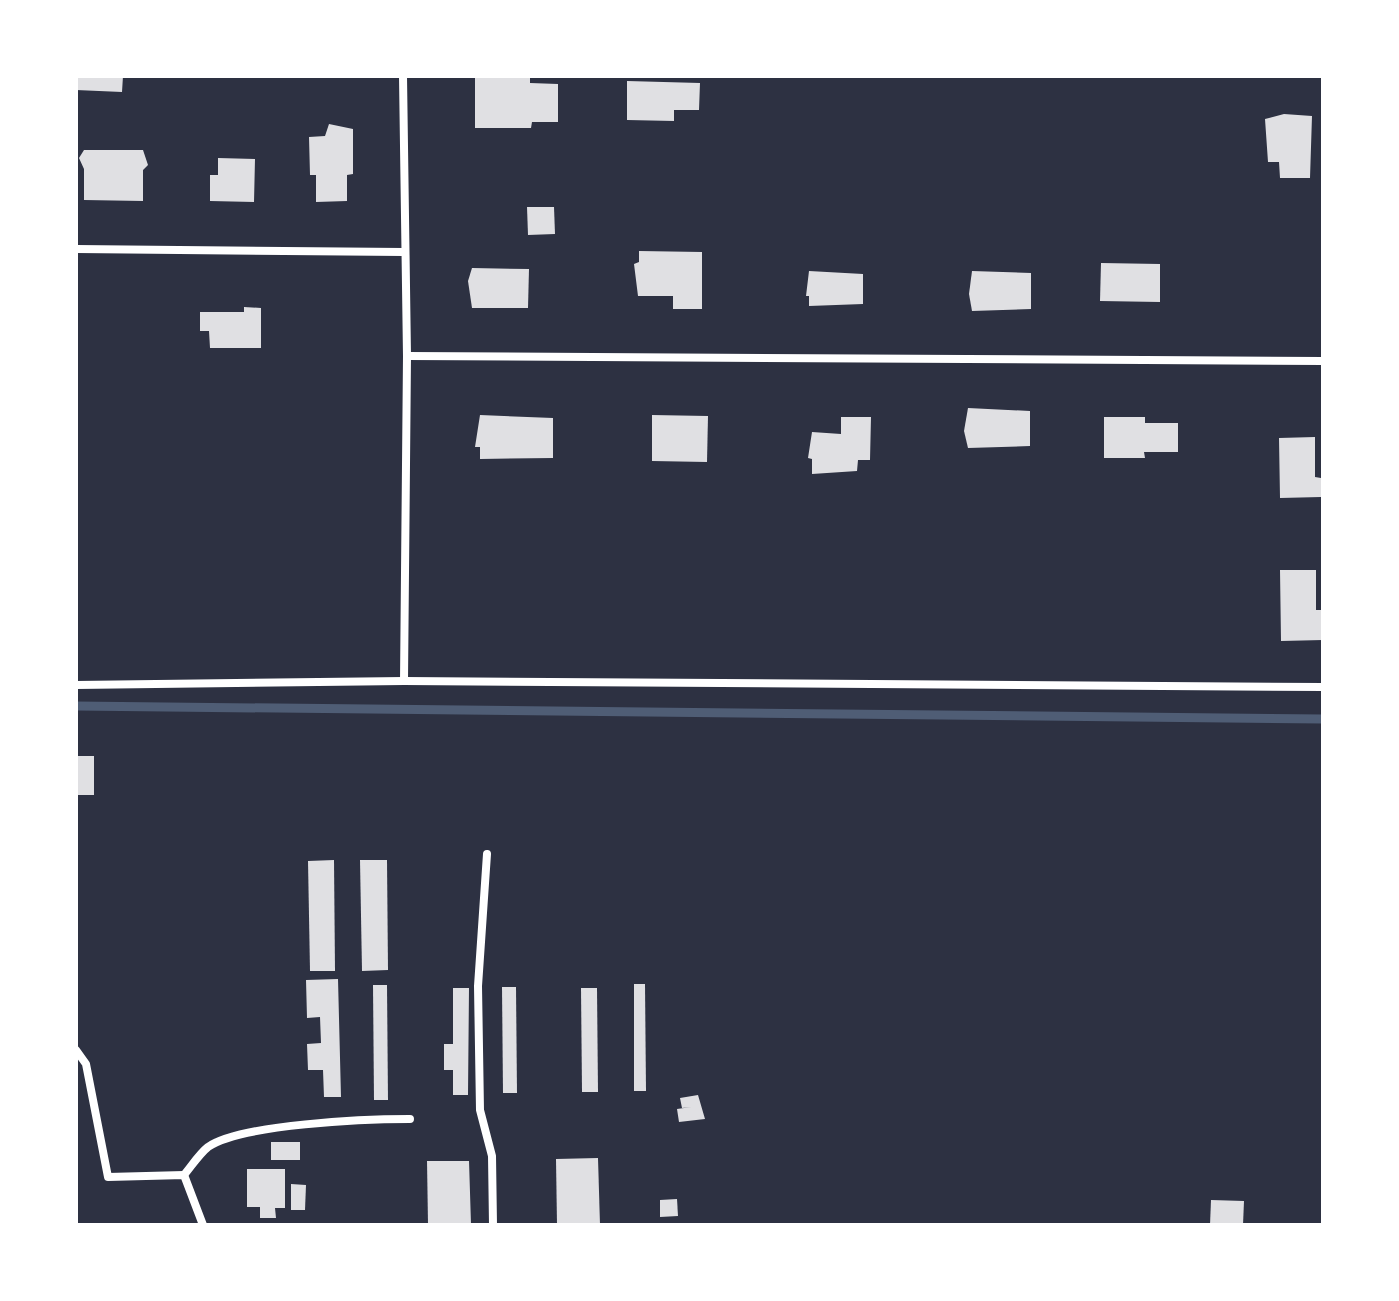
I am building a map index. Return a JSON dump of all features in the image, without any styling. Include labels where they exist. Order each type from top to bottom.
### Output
[{"type":"street","points":[[403,76],[407,356],[404,681]]},
{"type":"street","points":[[76,249],[404,252]]},
{"type":"street","points":[[407,356],[1323,361]]},
{"type":"street","points":[[76,685],[404,681],[1323,687]]},
{"type":"street","points":[[487,854],[478,986],[480,1110],[492,1156],[493,1225]]},
{"type":"street","points":[[76,1050],[86,1064],[108,1177],[184,1175],[209,1147],[252,1133],[353,1120],[410,1119]]},
{"type":"street","points":[[184,1175],[203,1225]]},
{"type":"building","points":[[76,76],[123,76],[122,92],[76,90]]},
{"type":"building","points":[[475,76],[530,76],[530,83],[558,84],[558,122],[532,122],[531,128],[475,128]]},
{"type":"building","points":[[627,81],[700,83],[699,110],[674,110],[674,121],[627,120]]},
{"type":"building","points":[[1284,114],[1312,116],[1310,178],[1280,178],[1279,162],[1268,162],[1265,119]]},
{"type":"building","points":[[329,124],[353,129],[353,174],[347,175],[347,201],[316,202],[316,175],[310,175],[309,137],[325,136]]},
{"type":"building","points":[[84,150],[143,150],[148,165],[143,170],[143,201],[84,200],[84,169],[79,158]]},
{"type":"building","points":[[218,158],[255,159],[254,202],[210,201],[210,175],[218,175]]},
{"type":"building","points":[[527,207],[554,207],[555,234],[528,235]]},
{"type":"building","points":[[639,251],[702,252],[702,309],[673,309],[673,296],[638,296],[634,264],[639,262]]},
{"type":"building","points":[[1101,263],[1160,264],[1160,302],[1100,301]]},
{"type":"building","points":[[472,268],[529,269],[528,308],[472,308],[468,281]]},
{"type":"building","points":[[809,271],[863,274],[863,304],[809,306],[809,296],[806,296]]},
{"type":"building","points":[[972,271],[1031,273],[1031,309],[972,311],[969,294]]},
{"type":"building","points":[[244,307],[261,308],[261,348],[210,348],[209,331],[200,331],[200,312],[244,312]]},
{"type":"building","points":[[968,408],[1030,411],[1030,446],[968,448],[964,431]]},
{"type":"building","points":[[480,415],[553,418],[553,458],[480,459],[480,447],[475,447]]},
{"type":"building","points":[[652,415],[708,416],[707,462],[652,461]]},
{"type":"building","points":[[841,417],[871,417],[870,460],[858,460],[857,471],[812,474],[812,459],[808,458],[812,432],[841,434]]},
{"type":"building","points":[[1104,417],[1145,417],[1145,423],[1178,423],[1178,452],[1144,452],[1145,458],[1104,458]]},
{"type":"building","points":[[1315,437],[1315,477],[1321,478],[1321,497],[1280,498],[1279,438]]},
{"type":"building","points":[[1280,570],[1316,570],[1316,610],[1323,610],[1323,640],[1281,641]]},
{"type":"building","points":[[76,756],[94,756],[94,795],[76,795]]},
{"type":"building","points":[[334,860],[335,971],[310,971],[308,861]]},
{"type":"building","points":[[360,860],[387,860],[388,970],[362,971]]},
{"type":"building","points":[[338,979],[341,1097],[324,1097],[323,1070],[308,1070],[307,1044],[321,1043],[320,1017],[307,1018],[306,980]]},
{"type":"building","points":[[634,984],[645,984],[646,1091],[634,1091]]},
{"type":"building","points":[[373,985],[387,985],[388,1100],[374,1100]]},
{"type":"building","points":[[502,987],[516,987],[517,1093],[503,1093]]},
{"type":"building","points":[[453,988],[469,988],[468,1095],[453,1095],[453,1070],[444,1070],[444,1044],[453,1044]]},
{"type":"building","points":[[581,988],[597,988],[598,1092],[582,1092]]},
{"type":"building","points":[[698,1095],[705,1119],[679,1122],[677,1109],[691,1107],[682,1108],[680,1098]]},
{"type":"building","points":[[271,1142],[300,1142],[300,1160],[271,1160]]},
{"type":"building","points":[[598,1158],[600,1225],[557,1225],[556,1159]]},
{"type":"building","points":[[427,1161],[469,1161],[471,1225],[428,1225]]},
{"type":"building","points":[[247,1169],[285,1169],[285,1208],[275,1208],[276,1218],[260,1218],[260,1207],[247,1207]]},
{"type":"building","points":[[291,1184],[306,1185],[305,1210],[291,1210]]},
{"type":"building","points":[[677,1199],[678,1216],[660,1217],[660,1200]]},
{"type":"building","points":[[1211,1200],[1244,1201],[1243,1225],[1210,1225]]},
{"type":"waterway","points":[[76,706],[1323,719]]}]
